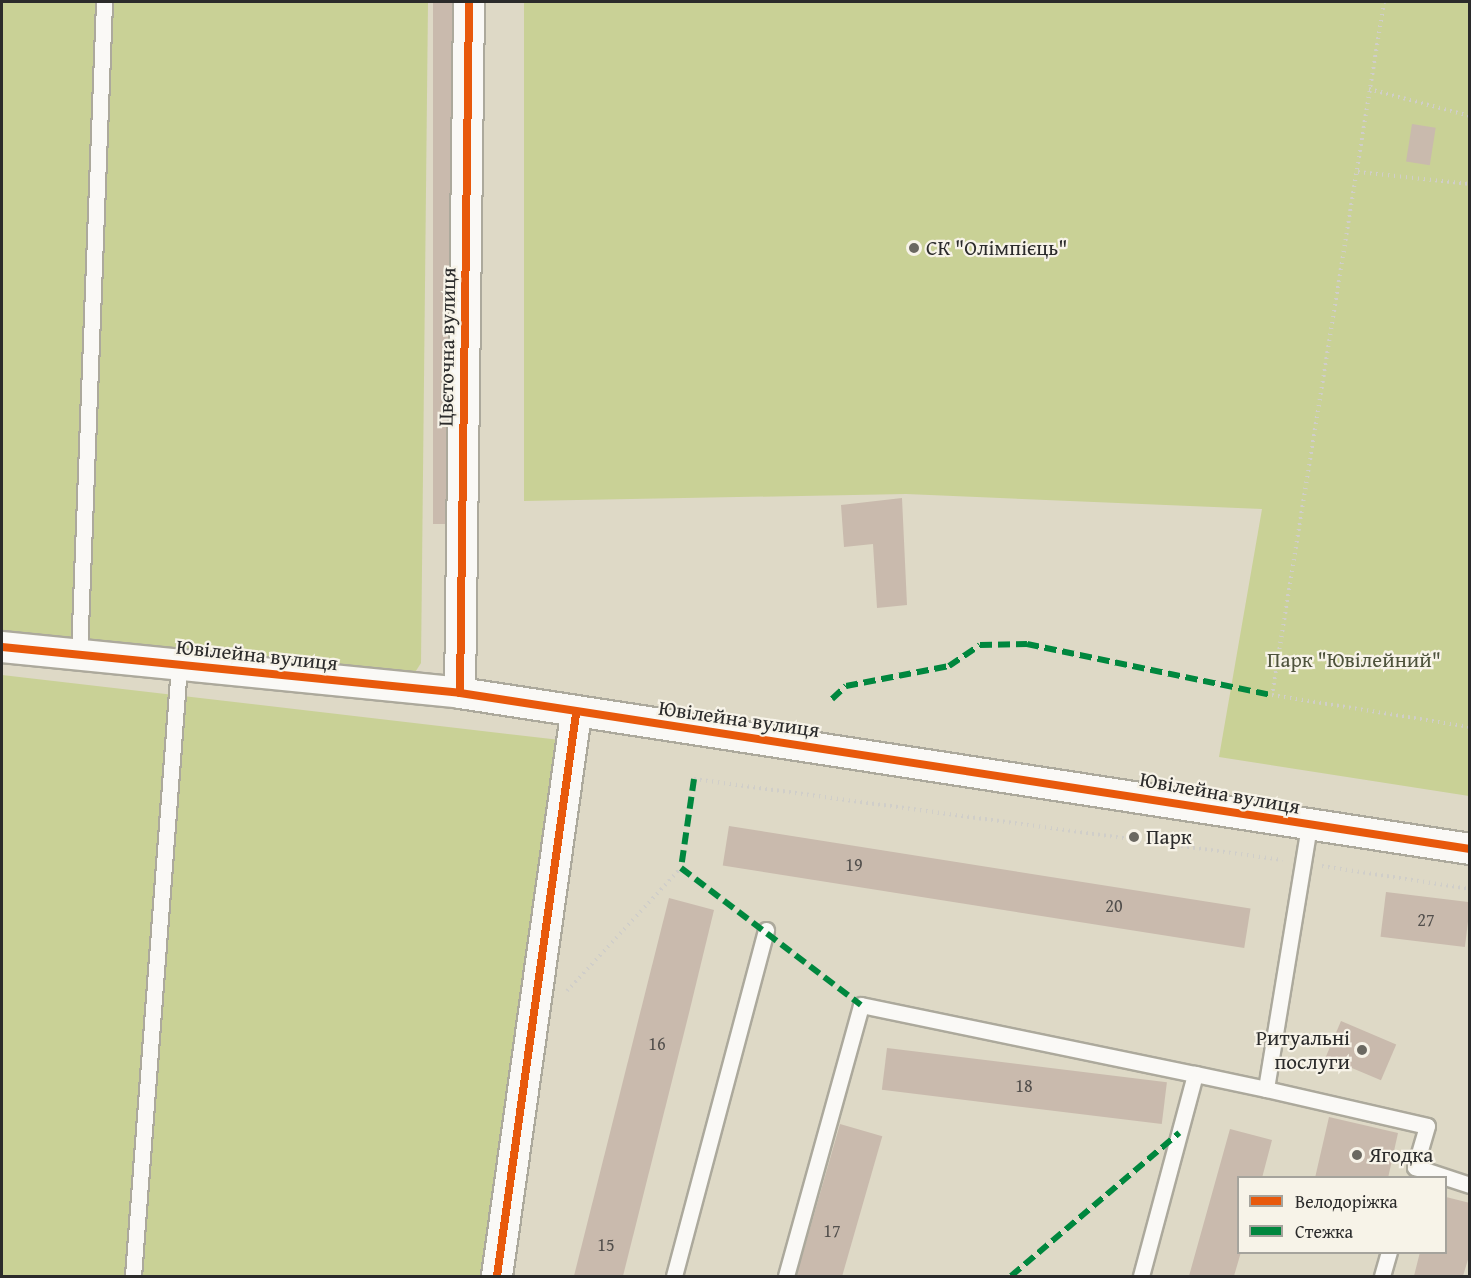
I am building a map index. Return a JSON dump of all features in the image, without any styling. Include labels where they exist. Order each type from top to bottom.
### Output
[{"type":"street","name":"Цвєточна вулиця","points":[[460,693],[469,2]]},
{"type":"street","name":"Ювілейна вулиця","points":[[2,647],[460,693],[576,714],[1470,849]]},
{"type":"street","points":[[497,1276],[576,714]]},
{"type":"lane","points":[[79,654],[104,2]]},
{"type":"lane","points":[[133,1276],[179,665]]},
{"type":"lane","points":[[1266,1089],[1309,826]]},
{"type":"lane","points":[[674,1276],[766,930]]},
{"type":"lane","points":[[786,1276],[861,1005],[1266,1089],[1426,1126],[1413,1172],[1431,1176]]},
{"type":"lane","points":[[1141,1276],[1195,1074]]},
{"type":"lane","points":[[1447,1180],[1470,1185]]},
{"type":"lane","points":[[1382,1276],[1388,1254]]},
{"type":"path","points":[[1384,2],[1272,695],[1470,727]]},
{"type":"path","points":[[1369,89],[1470,116]]},
{"type":"path","points":[[1358,172],[1470,184]]},
{"type":"path","points":[[694,779],[1302,863],[1470,889]]},
{"type":"path","points":[[564,1003],[566,992],[681,868]]},
{"type":"green space","points":[[2,2],[428,2],[421,663],[412,677],[2,635]]},
{"type":"green space","name":"СК \"Олімпієць\"","points":[[524,2],[1469,2],[1469,796],[1219,757],[1262,509],[906,494],[524,501]]},
{"type":"green space","points":[[2,675],[569,741],[497,1276],[2,1276]]},
{"type":"building","points":[[433,2],[453,2],[453,524],[433,524]]},
{"type":"building","points":[[1412,124],[1436,128],[1430,165],[1406,162]]},
{"type":"building","points":[[902,498],[907,605],[877,608],[873,544],[844,547],[841,505]]},
{"type":"building","points":[[729,826],[1250,909],[1244,948],[723,866]]},
{"type":"building","points":[[1386,892],[1470,902],[1465,947],[1381,937]]},
{"type":"building","points":[[669,898],[714,910],[623,1276],[574,1276]]},
{"type":"building","name":"Ритуальні послуги","points":[[1341,1021],[1396,1044],[1381,1080],[1326,1057]]},
{"type":"building","points":[[887,1048],[1167,1082],[1162,1124],[882,1090]]},
{"type":"building","name":"Ягодка","points":[[1329,1117],[1398,1133],[1388,1176],[1315,1176]]},
{"type":"building","points":[[840,1124],[882,1136],[842,1276],[796,1276]]},
{"type":"building","points":[[1230,1129],[1272,1140],[1263,1176],[1237,1176],[1237,1254],[1240,1254],[1234,1276],[1189,1276]]},
{"type":"building","points":[[1447,1197],[1470,1203],[1470,1253],[1463,1276],[1414,1276],[1420,1254],[1447,1254]]},
{"type":"marked path","points":[[832,699],[846,686],[949,666],[980,645],[1027,644],[1272,695]]},
{"type":"marked path","points":[[694,779],[681,868],[861,1005]]},
{"type":"marked path","points":[[1011,1276],[1179,1133]]},
{"type":"cycle path","points":[[460,693],[469,2]]},
{"type":"cycle path","points":[[2,647],[460,693],[1470,849]]},
{"type":"cycle path","points":[[497,1276],[576,714]]},
{"type":"place","name":"СК \"Олімпієць\"","points":[[914,248]]},
{"type":"place","name":"Парк","points":[[1134,837]]},
{"type":"place","name":"Ритуальні послуги","points":[[1362,1050]]},
{"type":"place","name":"Ягодка","points":[[1357,1155]]},
{"type":"park label","name":"Парк \"Ювілейний\"","points":[[1354,660]]}]
